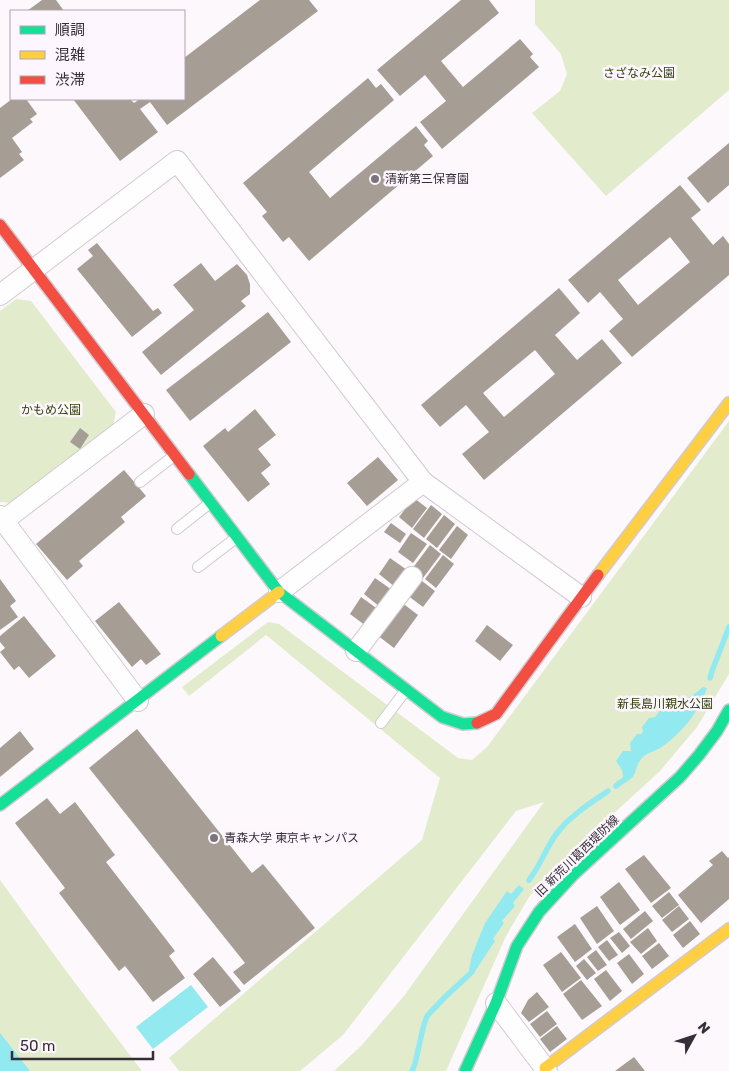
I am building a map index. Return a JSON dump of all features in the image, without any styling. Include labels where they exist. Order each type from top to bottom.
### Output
[{"type":"street","points":[[0,295],[177,160],[423,482],[581,597]]},
{"type":"street","points":[[0,225],[279,592],[442,717],[455,723],[471,725],[484,721],[496,714],[581,597],[729,403]]},
{"type":"street","points":[[138,701],[2,518],[144,414]]},
{"type":"street","points":[[0,805],[423,482]]},
{"type":"street","points":[[356,651],[412,577]]},
{"type":"street","name":"旧 新荒川葛西堤防線","points":[[465,1071],[496,1003],[517,946],[539,912],[573,876],[680,777],[717,731],[729,710]]},
{"type":"street","points":[[496,1003],[546,1069],[729,929]]},
{"type":"lane","points":[[140,482],[175,454]]},
{"type":"lane","points":[[177,529],[211,503]]},
{"type":"lane","points":[[198,567],[237,537]]},
{"type":"lane","points":[[382,723],[406,690]]},
{"type":"green space","name":"さざなみ公園","points":[[535,0],[729,0],[729,90],[606,196],[532,113],[560,91],[567,74],[561,54],[535,24]]},
{"type":"green space","name":"かもめ公園","points":[[16,299],[31,301],[116,412],[113,426],[13,503],[0,502],[0,311]]},
{"type":"green space","name":"新長島川親水公園","points":[[729,421],[729,674],[697,727],[660,771],[563,860],[529,897],[506,936],[446,1071],[334,1071],[361,1046],[404,996],[544,802],[516,811],[343,1035],[300,1071],[179,1071],[169,1058],[422,840],[440,778],[266,635],[189,696],[182,687],[268,622],[279,624],[458,758],[472,760],[487,747]]},
{"type":"green space","points":[[0,880],[66,971],[142,1071],[0,1071]]},
{"type":"water","points":[[703,687],[707,688],[704,697],[684,728],[663,746],[643,757],[632,778],[623,784],[620,780],[623,777],[622,770],[616,761],[623,751],[631,751],[630,743],[637,734],[643,732],[642,727],[649,718],[655,717],[663,707],[693,695]]},
{"type":"water","points":[[519,885],[524,889],[513,903],[515,906],[502,921],[504,923],[493,939],[495,941],[474,973],[469,970],[472,955],[485,923],[507,891],[511,894]]},
{"type":"water","points":[[191,985],[208,1007],[153,1049],[136,1027]]},
{"type":"water","points":[[0,1033],[30,1071],[0,1071]]},
{"type":"building","points":[[42,0],[56,0],[63,10],[28,10]]},
{"type":"building","points":[[260,0],[309,0],[318,11],[167,125],[150,102],[140,109],[158,132],[120,161],[74,100],[131,100],[134,103],[138,100],[185,100],[185,57]]},
{"type":"building","points":[[461,0],[489,0],[499,13],[441,61],[463,87],[520,39],[533,54],[530,57],[539,67],[442,149],[420,122],[446,101],[425,75],[400,96],[377,70]]},
{"type":"building","points":[[368,78],[376,88],[381,84],[394,100],[309,172],[330,198],[416,126],[428,141],[424,145],[433,156],[309,261],[289,237],[283,242],[262,216],[267,212],[243,183]]},
{"type":"building","points":[[11,100],[27,100],[37,114],[30,119],[33,122],[12,138],[22,152],[19,154],[24,160],[0,178],[0,108]]},
{"type":"building","points":[[729,143],[729,185],[708,203],[687,178]]},
{"type":"building","points":[[680,185],[701,210],[691,218],[713,245],[723,236],[729,244],[729,275],[632,357],[609,331],[623,319],[600,292],[588,303],[568,280]],"holes":[[[670,237],[690,262],[638,305],[618,280]]]},
{"type":"building","points":[[97,243],[153,311],[158,308],[162,313],[132,337],[77,269],[93,256],[88,250]]},
{"type":"building","points":[[201,263],[215,281],[237,264],[247,275],[250,284],[250,294],[241,301],[246,306],[161,375],[142,352],[194,310],[173,285]]},
{"type":"building","points":[[559,288],[580,313],[555,335],[577,360],[602,339],[622,363],[484,480],[462,454],[489,432],[466,405],[440,427],[421,405]],"holes":[[[535,350],[555,374],[504,417],[483,393]]]},
{"type":"building","points":[[268,312],[291,342],[190,421],[166,390]]},
{"type":"building","points":[[255,409],[276,435],[258,449],[271,465],[261,473],[270,484],[248,502],[203,446],[225,428],[228,432]]},
{"type":"building","points":[[80,428],[89,435],[80,449],[70,442]]},
{"type":"building","points":[[378,457],[398,480],[367,506],[347,483]]},
{"type":"building","points":[[124,470],[146,496],[121,517],[125,522],[79,561],[83,566],[67,580],[36,544]]},
{"type":"building","points":[[414,498],[427,508],[412,528],[399,517]]},
{"type":"building","points":[[431,505],[442,514],[424,538],[413,529]]},
{"type":"building","points":[[444,515],[455,524],[437,548],[426,539]]},
{"type":"building","points":[[391,523],[406,534],[400,543],[384,532]]},
{"type":"building","points":[[457,526],[468,535],[451,559],[439,550]]},
{"type":"building","points":[[411,533],[427,544],[413,563],[398,552]]},
{"type":"building","points":[[430,545],[441,554],[423,578],[412,569]]},
{"type":"building","points":[[443,555],[454,564],[436,588],[425,579]]},
{"type":"building","points":[[390,558],[407,570],[395,587],[379,574]]},
{"type":"building","points":[[375,578],[392,590],[380,607],[364,594]]},
{"type":"building","points":[[418,578],[435,591],[423,607],[407,595]]},
{"type":"building","points":[[0,579],[16,601],[10,606],[18,617],[0,630]]},
{"type":"building","points":[[361,597],[379,610],[366,626],[350,614]]},
{"type":"building","points":[[119,602],[161,654],[146,665],[141,659],[132,667],[95,621]]},
{"type":"building","points":[[401,602],[418,615],[394,648],[377,635]]},
{"type":"building","points":[[24,616],[56,656],[29,678],[19,666],[14,670],[0,652],[5,648],[0,642],[0,636]]},
{"type":"building","points":[[487,625],[513,645],[500,661],[475,641]]},
{"type":"building","points":[[137,729],[252,873],[263,864],[315,928],[244,985],[233,972],[245,963],[89,768]]},
{"type":"building","points":[[20,731],[34,749],[0,777],[0,748]]},
{"type":"building","points":[[47,798],[60,814],[75,802],[115,855],[106,862],[175,951],[169,956],[185,978],[153,1002],[125,966],[119,971],[59,893],[65,888],[15,823]]},
{"type":"building","points":[[722,851],[729,857],[729,899],[701,923],[678,895],[713,865],[709,861]]},
{"type":"building","points":[[644,855],[671,888],[651,903],[625,869]]},
{"type":"building","points":[[619,882],[640,910],[620,925],[600,897]]},
{"type":"building","points":[[669,892],[679,905],[662,918],[652,906]]},
{"type":"building","points":[[597,906],[614,931],[597,944],[580,918]]},
{"type":"building","points":[[679,906],[689,919],[672,932],[662,920]]},
{"type":"building","points":[[645,911],[653,921],[631,939],[623,929]]},
{"type":"building","points":[[690,921],[700,934],[683,948],[673,935]]},
{"type":"building","points":[[575,924],[592,949],[575,962],[557,937]]},
{"type":"building","points":[[648,928],[657,941],[641,954],[630,942]]},
{"type":"building","points":[[619,932],[630,946],[622,953],[610,938]]},
{"type":"building","points":[[607,940],[618,955],[609,961],[598,947]]},
{"type":"building","points":[[659,943],[669,956],[652,969],[642,956]]},
{"type":"building","points":[[596,950],[607,965],[598,971],[587,957]]},
{"type":"building","points":[[561,952],[581,978],[562,992],[543,965]]},
{"type":"building","points":[[629,954],[644,974],[632,984],[617,963]]},
{"type":"building","points":[[213,957],[241,991],[220,1007],[193,974]]},
{"type":"building","points":[[584,959],[596,973],[587,980],[576,966]]},
{"type":"building","points":[[606,970],[622,991],[610,1001],[594,979]]},
{"type":"building","points":[[581,980],[602,1006],[582,1020],[563,994]]},
{"type":"building","points":[[537,992],[549,1007],[529,1022],[521,1013],[528,1000]]},
{"type":"building","points":[[547,1011],[557,1024],[540,1037],[530,1024]]},
{"type":"building","points":[[557,1026],[567,1039],[550,1052],[540,1039]]},
{"type":"building","points":[[634,1057],[645,1071],[615,1071]]},
{"type":"waterway","points":[[710,678],[729,627]]},
{"type":"waterway","points":[[616,786],[621,782]]},
{"type":"waterway","points":[[529,880],[562,827],[581,810],[608,791]]},
{"type":"waterway","points":[[412,1071],[427,1016],[472,972]]},
{"type":"traffic: fast","points":[[189,474],[279,592],[442,717],[463,724],[477,723]]},
{"type":"traffic: fast","points":[[0,805],[221,636]]},
{"type":"traffic: fast","points":[[465,1071],[496,1003],[517,946],[539,912],[573,875],[680,777],[717,731],[729,710]]},
{"type":"traffic: slow","points":[[598,575],[729,403]]},
{"type":"traffic: slow","points":[[221,636],[279,592]]},
{"type":"traffic: slow","points":[[545,1068],[729,929]]},
{"type":"traffic: jam","points":[[0,225],[189,474]]},
{"type":"traffic: jam","points":[[477,723],[496,714],[598,575]]},
{"type":"place","name":"清新第三保育園","points":[[375,179]]},
{"type":"place","name":"青森大学 東京キャンパス","points":[[214,838]]}]
